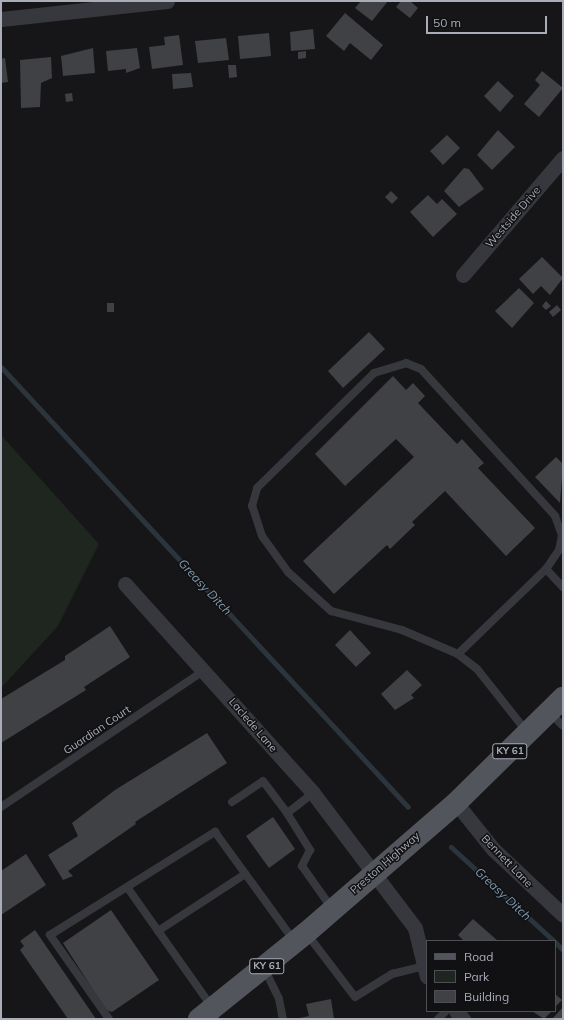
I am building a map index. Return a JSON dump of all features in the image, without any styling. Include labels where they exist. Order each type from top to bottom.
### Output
[{"type":"main road","name":"Preston Highway","points":[[206,1014],[301,938],[373,872],[456,803],[528,734],[558,712]]},
{"type":"street","points":[[1,19],[93,5],[167,1]]},
{"type":"street","name":"Westside Drive","points":[[463,276],[563,158]]},
{"type":"street","name":"Laclede Lane","points":[[125,584],[205,670],[313,793],[415,928],[426,972]]},
{"type":"street","name":"Bennett Lane","points":[[456,803],[493,849],[563,915]]},
{"type":"lane","points":[[458,654],[546,569],[559,550],[562,535],[555,516],[421,369],[406,363],[374,373],[257,488],[252,506],[262,536],[288,572],[331,611],[402,630],[458,654],[477,669],[528,734]]},
{"type":"lane","points":[[546,569],[563,587]]},
{"type":"lane","name":"Guardian Court","points":[[1,807],[205,670]]},
{"type":"lane","points":[[232,802],[263,781],[310,850],[302,866],[333,910]]},
{"type":"lane","points":[[286,813],[313,793]]},
{"type":"lane","points":[[109,1019],[50,935],[215,832],[245,874],[355,997],[392,974],[426,972]]},
{"type":"lane","points":[[158,931],[245,874]]},
{"type":"lane","points":[[127,887],[158,931],[206,1014]]},
{"type":"lane","points":[[264,968],[279,999],[283,1019]]},
{"type":"green space","points":[[1,435],[99,544],[58,626],[1,688]]},
{"type":"building","points":[[361,1],[388,1],[372,21],[355,8]]},
{"type":"building","points":[[401,1],[410,1],[418,8],[410,18],[396,7]]},
{"type":"building","points":[[345,13],[383,45],[371,60],[350,43],[344,51],[326,36]]},
{"type":"building","points":[[313,29],[315,49],[291,51],[290,32]]},
{"type":"building","points":[[269,33],[271,56],[240,59],[238,36]]},
{"type":"building","points":[[179,35],[183,65],[152,69],[149,47],[165,45],[164,37]]},
{"type":"building","points":[[226,38],[229,60],[198,63],[195,41]]},
{"type":"building","points":[[93,48],[95,73],[63,76],[61,56]]},
{"type":"building","points":[[137,48],[140,68],[126,73],[126,69],[108,71],[106,51]]},
{"type":"building","points":[[306,51],[306,58],[298,59],[298,52]]},
{"type":"building","points":[[51,57],[52,78],[41,83],[40,107],[21,108],[20,60]]},
{"type":"building","points":[[5,58],[8,82],[1,83],[1,59]]},
{"type":"building","points":[[228,65],[236,65],[237,77],[229,78]]},
{"type":"building","points":[[542,71],[563,88],[539,117],[524,104],[540,85],[535,80]]},
{"type":"building","points":[[191,73],[193,87],[173,89],[172,74]]},
{"type":"building","points":[[498,81],[514,96],[500,112],[484,96]]},
{"type":"building","points":[[72,93],[73,101],[66,102],[65,94]]},
{"type":"building","points":[[498,130],[515,147],[492,170],[477,155]]},
{"type":"building","points":[[447,135],[460,148],[443,165],[430,151]]},
{"type":"building","points":[[464,168],[469,169],[484,189],[459,207],[444,191]]},
{"type":"building","points":[[391,191],[398,198],[392,204],[385,197]]},
{"type":"building","points":[[428,195],[437,204],[442,199],[457,214],[433,237],[410,212]]},
{"type":"building","points":[[542,257],[563,278],[550,295],[541,286],[533,294],[519,279]]},
{"type":"building","points":[[519,288],[534,303],[512,328],[495,311]]},
{"type":"building","points":[[546,301],[551,306],[546,310],[542,306]]},
{"type":"building","points":[[107,303],[114,303],[114,312],[107,312]]},
{"type":"building","points":[[557,305],[561,310],[553,317],[549,312]]},
{"type":"building","points":[[369,332],[385,349],[343,388],[328,371]]},
{"type":"building","points":[[393,376],[406,390],[413,383],[425,396],[418,403],[457,444],[462,439],[484,463],[478,468],[535,528],[506,556],[445,491],[412,522],[415,525],[390,549],[387,545],[334,594],[303,561],[414,457],[396,439],[345,486],[315,454]]},
{"type":"building","points":[[556,457],[563,464],[560,503],[535,477]]},
{"type":"building","points":[[110,626],[130,657],[84,687],[86,690],[1,743],[1,699],[65,660],[65,656]]},
{"type":"building","points":[[350,630],[371,653],[356,667],[335,645]]},
{"type":"building","points":[[407,670],[422,685],[411,695],[414,698],[395,710],[381,694]]},
{"type":"building","points":[[207,733],[227,763],[135,822],[136,824],[68,871],[73,876],[63,880],[48,855],[78,836],[72,823],[115,790]]},
{"type":"building","points":[[273,817],[295,849],[269,868],[246,836]]},
{"type":"building","points":[[26,854],[46,885],[1,915],[1,871]]},
{"type":"building","points":[[111,910],[159,980],[112,1012],[106,1010],[63,943]]},
{"type":"building","points":[[473,919],[497,940],[463,940],[458,935]]},
{"type":"building","points":[[35,930],[96,1019],[68,1019],[20,950],[24,946],[20,941]]},
{"type":"building","points":[[556,995],[562,1000],[556,1006]]},
{"type":"building","points":[[331,999],[334,1019],[295,1019],[309,1016],[306,1004]]},
{"type":"building","points":[[563,1007],[563,1019],[552,1019]]},
{"type":"building","points":[[534,1012],[551,1012],[544,1019]]},
{"type":"waterway","name":"Greasy Ditch","points":[[1,367],[408,807]]},
{"type":"waterway","name":"Greasy Ditch","points":[[451,847],[553,940]]},
{"type":"waterway","name":"Greasy Ditch","points":[[556,943],[563,950]]}]
